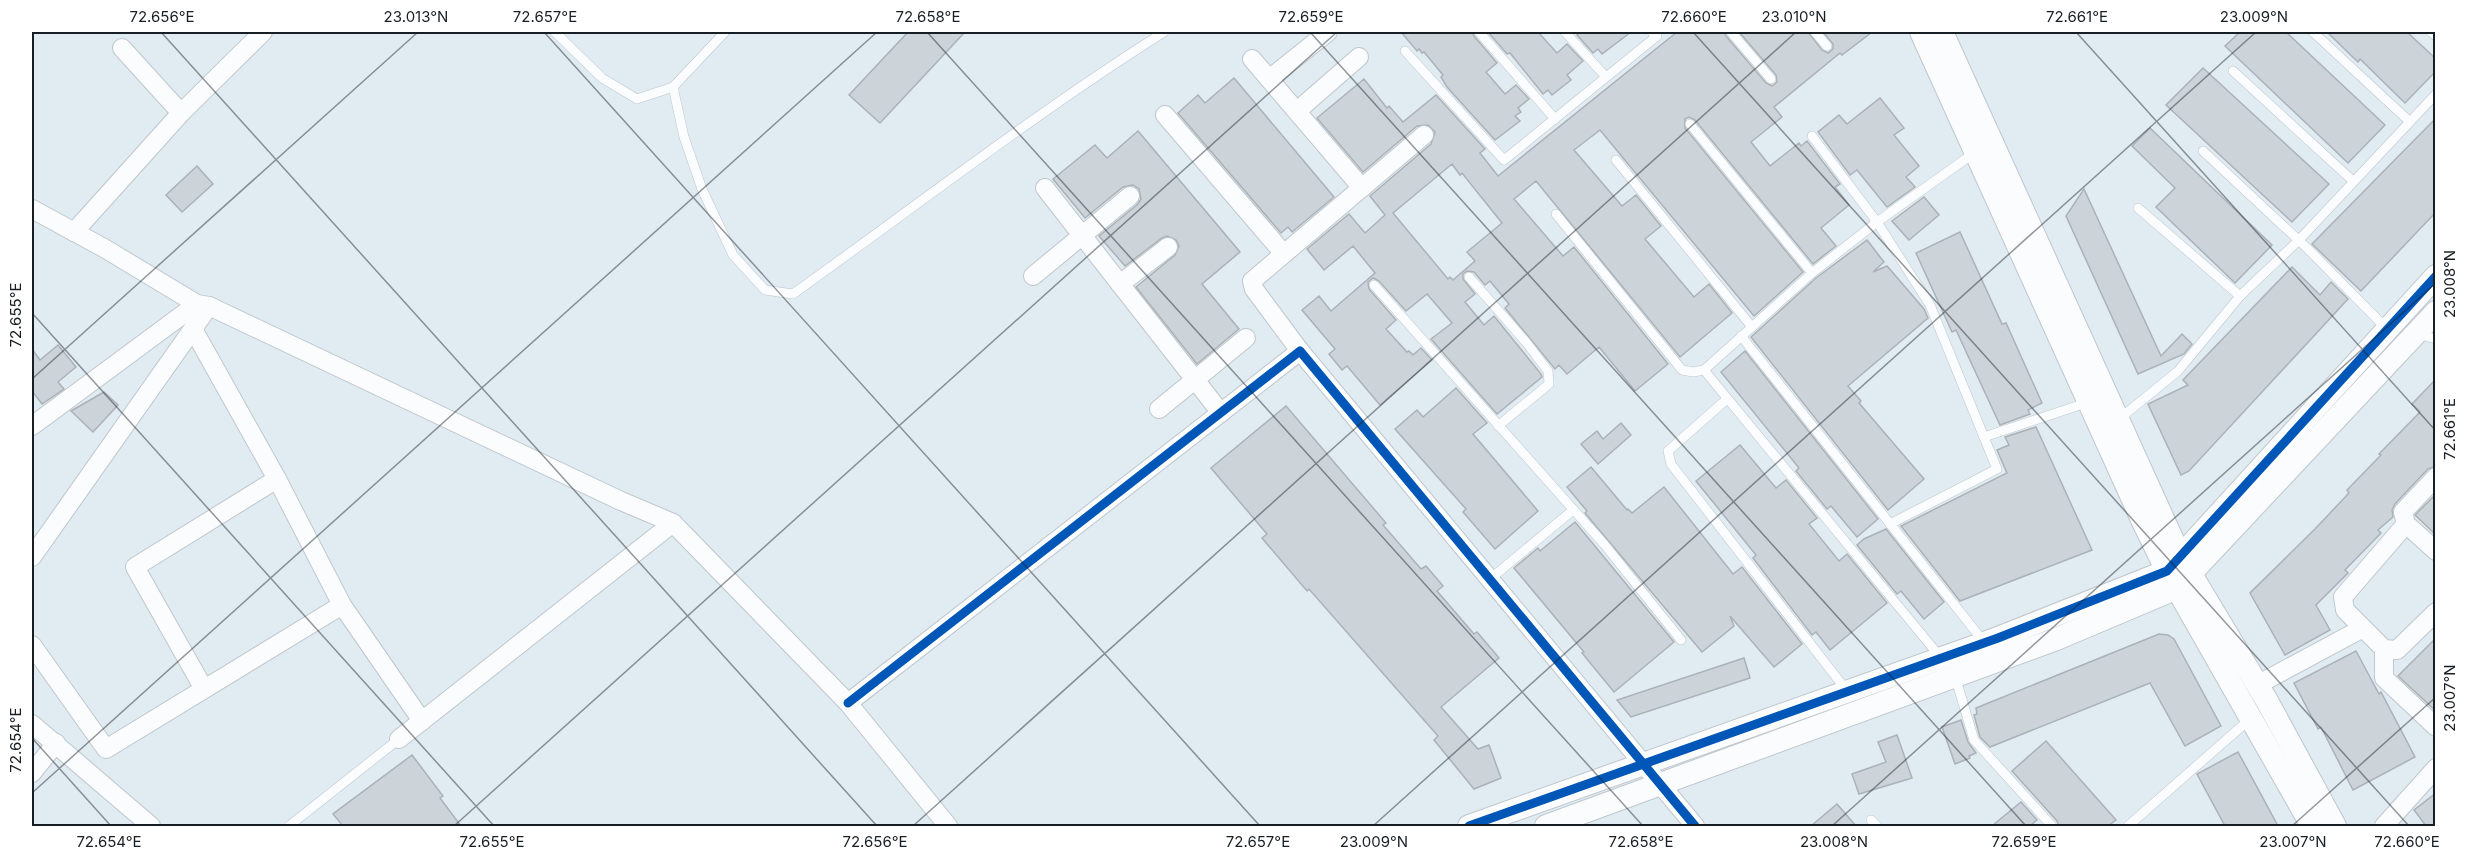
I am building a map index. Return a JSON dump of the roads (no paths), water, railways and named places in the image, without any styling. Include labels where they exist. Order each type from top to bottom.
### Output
[{"type":"street","points":[[74,232],[181,113],[263,32]]},
{"type":"street","points":[[1269,79],[1328,32]]},
{"type":"street","points":[[1921,32],[2089,402],[2179,572],[2252,717],[2312,826]]},
{"type":"street","points":[[1942,32],[2118,420],[2179,572],[2258,685],[2335,826]]},
{"type":"street","points":[[122,48],[181,113]]},
{"type":"street","points":[[1297,111],[1359,57]]},
{"type":"street","points":[[1252,59],[1362,188]]},
{"type":"street","points":[[1165,115],[1284,254]]},
{"type":"street","points":[[1424,135],[1252,281],[1254,289],[1300,351],[1641,764],[1695,826]]},
{"type":"street","points":[[1045,188],[1221,413]]},
{"type":"street","points":[[1033,276],[1130,196]]},
{"type":"street","points":[[32,209],[203,305],[621,501],[673,523],[848,703],[948,826]]},
{"type":"street","points":[[1120,284],[1168,247]]},
{"type":"street","points":[[1468,826],[2179,572],[2386,328],[2436,276]]},
{"type":"street","points":[[32,557],[193,329],[203,305]]},
{"type":"street","points":[[32,426],[203,305]]},
{"type":"street","points":[[1546,826],[2054,640],[2179,572],[2425,336],[2436,312]]},
{"type":"street","points":[[193,329],[277,479],[342,605],[422,721]]},
{"type":"street","points":[[1159,408],[1246,338]]},
{"type":"street","points":[[848,703],[1300,351]]},
{"type":"street","points":[[2436,477],[2403,512],[2406,524],[2436,551]]},
{"type":"street","points":[[204,689],[135,567],[277,479]]},
{"type":"street","points":[[399,739],[673,523]]},
{"type":"street","points":[[2406,524],[2343,597],[2345,610],[2384,649],[2397,650],[2434,617]]},
{"type":"street","points":[[32,645],[106,749],[342,605]]},
{"type":"street","points":[[2258,685],[2363,628]]},
{"type":"street","points":[[2384,649],[2384,678],[2436,727]]},
{"type":"street","points":[[32,724],[152,826]]},
{"type":"street","points":[[32,773],[56,743]]},
{"type":"street","points":[[2384,826],[2436,768]]},
{"type":"lane","points":[[555,32],[602,78],[637,99],[673,87],[725,32]]},
{"type":"lane","points":[[673,87],[684,137],[702,189],[733,255],[765,290],[793,294],[981,155],[1164,32]]},
{"type":"lane","points":[[1479,32],[1555,119]]},
{"type":"lane","points":[[1565,32],[1606,77]]},
{"type":"lane","points":[[1731,32],[1772,79]]},
{"type":"lane","points":[[1815,32],[1827,46]]},
{"type":"lane","points":[[2313,32],[2409,121]]},
{"type":"lane","points":[[2431,32],[2436,36]]},
{"type":"lane","points":[[1405,51],[1504,160],[1657,33]]},
{"type":"lane","points":[[2233,71],[2353,181]]},
{"type":"lane","points":[[2118,420],[2178,371],[2240,296],[2299,240],[2436,94]]},
{"type":"lane","points":[[1690,124],[1812,273]]},
{"type":"lane","points":[[1812,136],[1877,222],[1930,305],[1997,469],[1890,525]]},
{"type":"lane","points":[[2204,151],[2299,240],[2386,328]]},
{"type":"lane","points":[[1556,214],[1682,370],[1693,372],[1704,370],[1812,273],[1877,222],[1974,153]]},
{"type":"lane","points":[[1616,160],[1752,327]]},
{"type":"lane","points":[[2138,208],[2240,296]]},
{"type":"lane","points":[[1469,277],[1526,342],[1548,371],[1549,384],[1498,426]]},
{"type":"lane","points":[[1374,285],[1573,510],[1681,640]]},
{"type":"lane","points":[[1741,336],[1985,643]]},
{"type":"lane","points":[[1704,370],[1941,658]]},
{"type":"lane","points":[[1727,399],[1668,451],[1671,464],[1847,691]]},
{"type":"lane","points":[[1984,437],[2089,402]]},
{"type":"lane","points":[[1489,579],[1573,510]]},
{"type":"lane","points":[[1955,676],[1974,740],[2052,826]]},
{"type":"lane","points":[[2128,826],[2252,717]]},
{"type":"lane","points":[[289,826],[399,739]]}]
